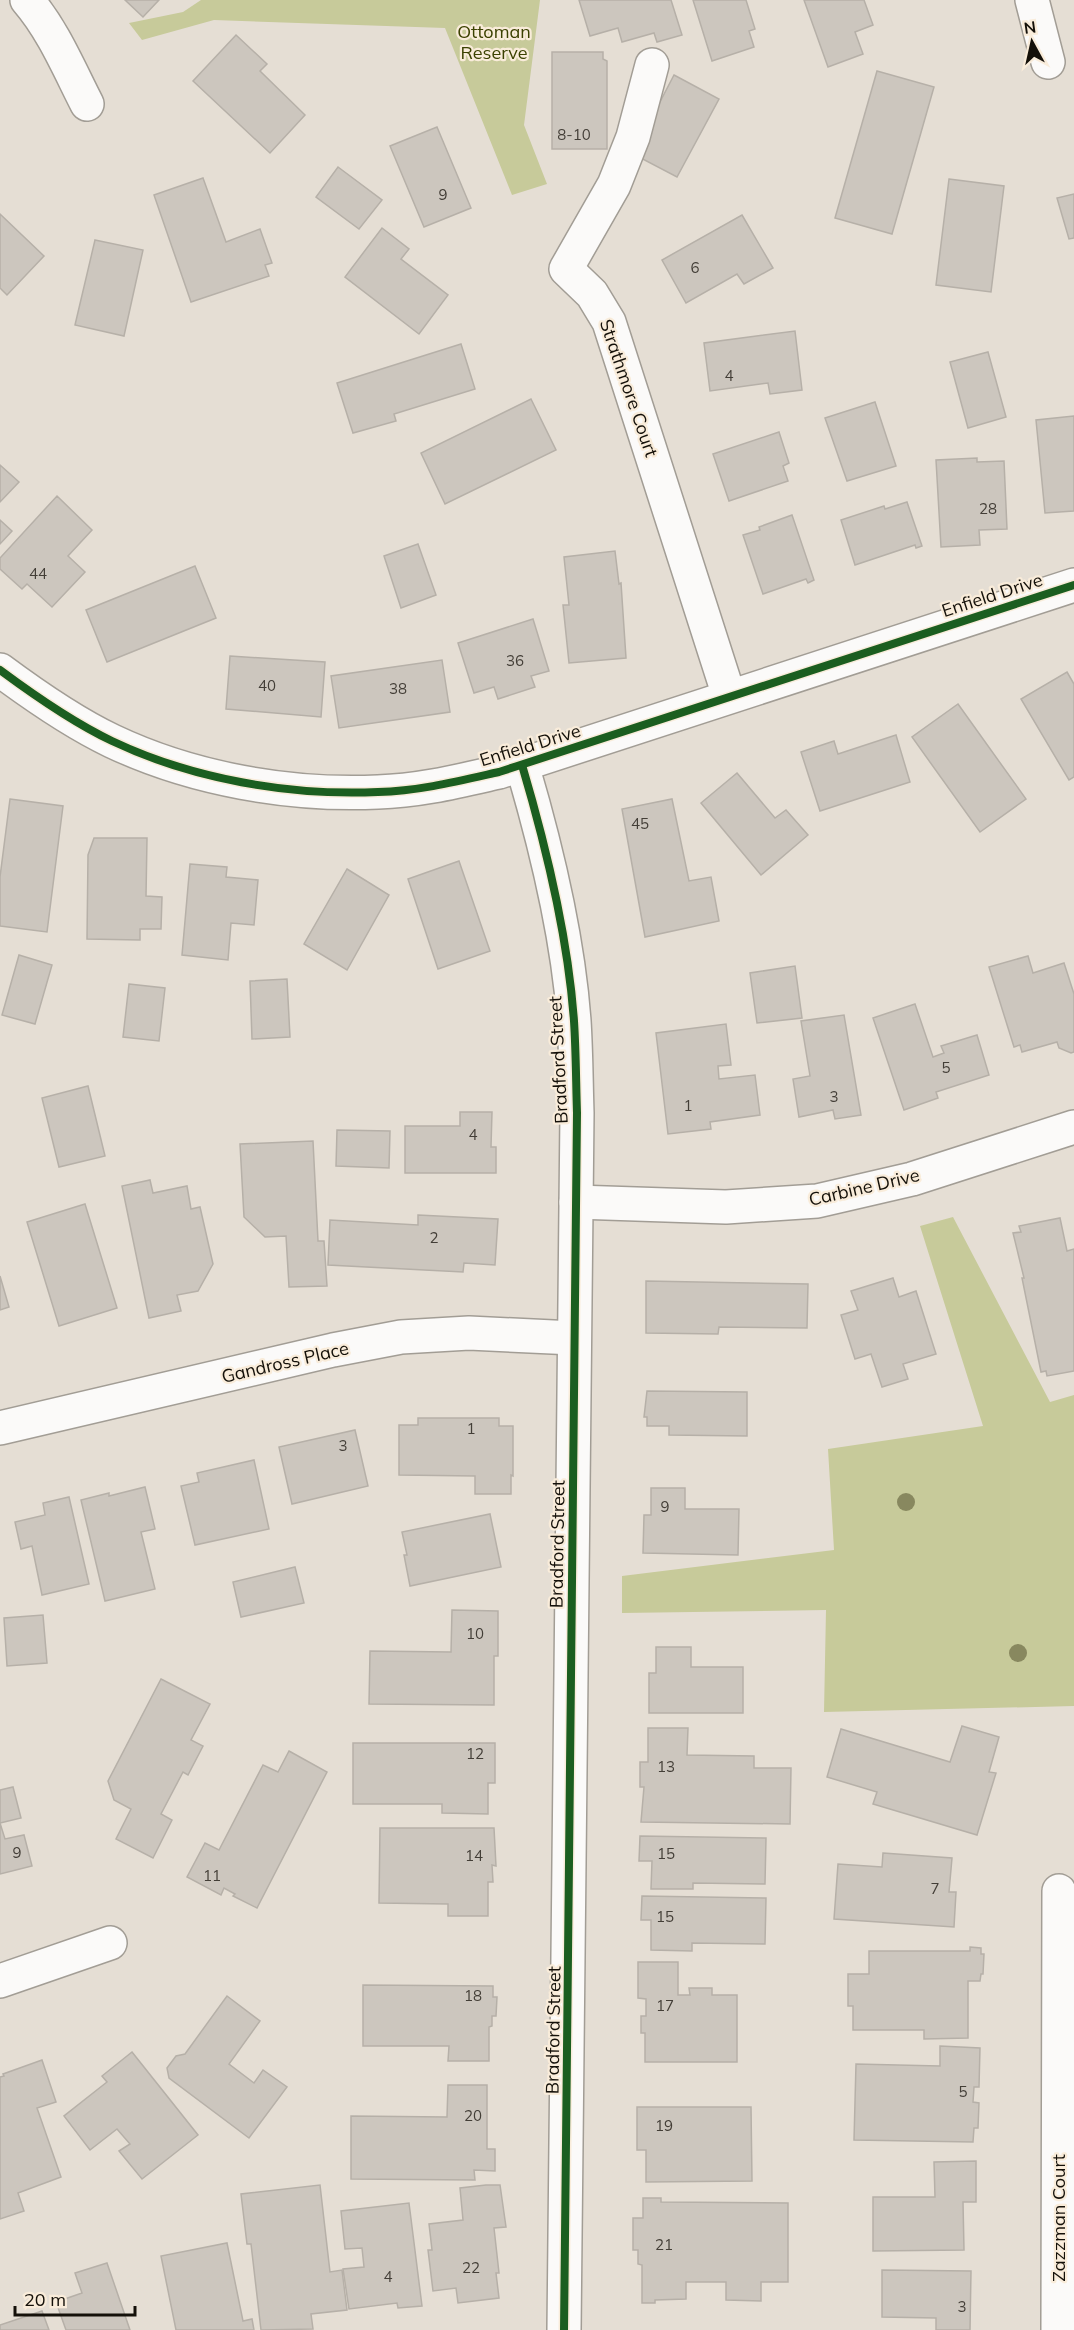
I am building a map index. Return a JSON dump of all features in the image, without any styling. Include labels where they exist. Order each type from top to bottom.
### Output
[{"type":"street","points":[[27,0],[37,11],[87,104]]},
{"type":"street","points":[[1032,0],[1048,62]]},
{"type":"street","name":"Strathmore Court","points":[[652,65],[633,137],[614,185],[566,270],[592,294],[609,322],[729,696]]},
{"type":"street","name":"Enfield Drive","points":[[0,670],[42,701],[112,741],[179,767],[253,784],[315,792],[378,792],[432,787],[522,765],[1074,585]]},
{"type":"street","name":"Bradford Street","points":[[522,765],[543,838],[562,933],[574,1020],[577,1113],[564,2330]]},
{"type":"street","name":"Carbine Drive","points":[[576,1202],[726,1207],[817,1201],[912,1179],[1074,1127]]},
{"type":"street","name":"Gandross Place","points":[[0,1428],[333,1350],[401,1337],[469,1332],[574,1338]]},
{"type":"street","name":"Zazzman Court","points":[[1058,2330],[1059,1891]]},
{"type":"street","points":[[0,1981],[110,1943]]},
{"type":"green space","name":"Ottoman Reserve","points":[[201,0],[540,0],[524,125],[547,184],[512,195],[445,28],[214,20],[142,40],[129,23],[183,12]]},
{"type":"green space","points":[[953,1217],[1050,1402],[1074,1395],[1074,1706],[824,1712],[826,1610],[622,1613],[622,1576],[834,1550],[828,1449],[983,1426],[920,1226]]},
{"type":"building","points":[[125,0],[159,0],[143,17]]},
{"type":"building","points":[[579,0],[671,0],[682,35],[657,42],[654,33],[622,42],[618,28],[590,36]]},
{"type":"building","points":[[693,0],[746,0],[755,29],[749,31],[754,47],[712,61]]},
{"type":"building","points":[[804,0],[864,0],[873,25],[855,32],[863,54],[828,67]]},
{"type":"building","points":[[236,35],[267,64],[260,71],[305,115],[270,153],[193,81]]},
{"type":"building","points":[[552,52],[603,52],[603,59],[607,61],[607,149],[552,149]]},
{"type":"building","points":[[877,71],[934,87],[892,234],[835,218]]},
{"type":"building","points":[[674,75],[719,99],[677,177],[633,154]]},
{"type":"building","points":[[437,127],[471,208],[424,227],[390,146]]},
{"type":"building","points":[[338,167],[382,200],[359,229],[316,197]]},
{"type":"building","points":[[203,178],[226,242],[260,229],[272,263],[265,265],[269,276],[191,302],[154,195]]},
{"type":"building","points":[[949,179],[1004,186],[991,292],[936,285]]},
{"type":"building","points":[[1074,194],[1074,238],[1069,239],[1057,198]]},
{"type":"building","points":[[0,214],[44,256],[7,295],[0,288]]},
{"type":"building","points":[[742,215],[773,268],[744,284],[737,274],[686,303],[662,260]]},
{"type":"building","points":[[382,228],[409,249],[401,259],[448,295],[419,334],[345,277]]},
{"type":"building","points":[[95,240],[143,250],[124,336],[75,325]]},
{"type":"building","points":[[795,331],[802,390],[770,394],[768,383],[710,391],[704,343]]},
{"type":"building","points":[[461,344],[475,389],[394,414],[396,421],[353,433],[337,383]]},
{"type":"building","points":[[988,352],[1006,417],[968,428],[950,362]]},
{"type":"building","points":[[531,399],[556,450],[445,504],[421,453]]},
{"type":"building","points":[[875,402],[896,466],[847,481],[825,418]]},
{"type":"building","points":[[1074,416],[1074,511],[1045,513],[1036,420]]},
{"type":"building","points":[[779,432],[789,463],[783,466],[788,481],[729,501],[713,454]]},
{"type":"building","points":[[977,458],[977,462],[1004,461],[1007,529],[979,530],[980,545],[941,547],[936,460]]},
{"type":"building","points":[[0,465],[19,482],[0,502]]},
{"type":"building","points":[[57,496],[92,530],[68,556],[85,572],[52,607],[27,584],[22,589],[0,569],[0,558]]},
{"type":"building","points":[[907,502],[922,546],[916,548],[915,545],[855,565],[841,520],[884,506],[885,509]]},
{"type":"building","points":[[792,515],[814,580],[808,583],[806,579],[763,594],[743,535]]},
{"type":"building","points":[[0,520],[12,531],[0,544]]},
{"type":"building","points":[[418,544],[436,595],[401,608],[384,556]]},
{"type":"building","points":[[615,551],[619,584],[621,583],[626,658],[569,663],[563,605],[569,605],[564,557]]},
{"type":"building","points":[[195,566],[216,618],[107,662],[86,610]]},
{"type":"building","points":[[533,619],[549,671],[531,676],[535,687],[498,699],[494,687],[474,693],[458,643]]},
{"type":"building","points":[[230,656],[325,662],[321,717],[226,709]]},
{"type":"building","points":[[442,660],[450,712],[339,728],[331,676]]},
{"type":"building","points":[[1067,672],[1074,684],[1074,777],[1069,780],[1021,699]]},
{"type":"building","points":[[958,704],[1026,799],[980,832],[912,737]]},
{"type":"building","points":[[896,735],[910,782],[820,811],[801,752],[834,741],[838,754]]},
{"type":"building","points":[[737,773],[775,818],[786,810],[808,835],[761,875],[701,803]]},
{"type":"building","points":[[10,799],[63,806],[47,932],[0,926],[0,877]]},
{"type":"building","points":[[672,799],[689,881],[711,877],[719,921],[645,937],[622,809]]},
{"type":"building","points":[[94,838],[147,838],[146,896],[162,897],[161,929],[140,929],[140,940],[87,939],[88,855]]},
{"type":"building","points":[[459,861],[490,951],[438,969],[408,879]]},
{"type":"building","points":[[190,864],[227,867],[226,877],[258,880],[254,925],[231,923],[228,960],[182,955]]},
{"type":"building","points":[[347,869],[389,895],[347,970],[304,944]]},
{"type":"building","points":[[19,955],[52,965],[35,1024],[2,1015]]},
{"type":"building","points":[[1028,956],[1033,973],[1064,963],[1074,994],[1074,1052],[1059,1048],[1057,1042],[1022,1052],[1020,1045],[1014,1047],[989,967]]},
{"type":"building","points":[[795,966],[802,1018],[757,1023],[750,973]]},
{"type":"building","points":[[287,979],[290,1037],[252,1039],[250,981]]},
{"type":"building","points":[[129,984],[165,988],[159,1041],[123,1037]]},
{"type":"building","points":[[915,1004],[933,1057],[944,1053],[941,1046],[977,1035],[989,1075],[936,1092],[938,1098],[904,1110],[873,1018]]},
{"type":"building","points":[[844,1015],[861,1115],[835,1119],[833,1110],[799,1117],[793,1079],[810,1076],[801,1021]]},
{"type":"building","points":[[726,1024],[731,1065],[718,1066],[719,1079],[755,1075],[760,1115],[710,1122],[711,1129],[668,1134],[656,1033]]},
{"type":"building","points":[[88,1086],[105,1156],[59,1167],[42,1098]]},
{"type":"building","points":[[460,1112],[492,1112],[491,1147],[496,1147],[496,1173],[405,1173],[405,1126],[460,1126]]},
{"type":"building","points":[[337,1130],[390,1131],[389,1168],[336,1166]]},
{"type":"building","points":[[313,1141],[318,1241],[324,1241],[327,1286],[289,1287],[286,1236],[265,1237],[244,1217],[240,1144]]},
{"type":"building","points":[[150,1180],[153,1193],[187,1186],[191,1209],[200,1207],[213,1264],[198,1291],[177,1295],[181,1311],[149,1318],[122,1186]]},
{"type":"building","points":[[85,1204],[117,1308],[59,1326],[27,1222]]},
{"type":"building","points":[[418,1215],[498,1219],[495,1265],[464,1263],[463,1272],[328,1265],[330,1220],[418,1225]]},
{"type":"building","points":[[1060,1218],[1067,1251],[1074,1249],[1074,1371],[1047,1376],[1046,1371],[1041,1372],[1022,1278],[1024,1278],[1013,1233],[1021,1232],[1019,1226]]},
{"type":"building","points":[[0,1276],[9,1307],[0,1310]]},
{"type":"building","points":[[893,1278],[899,1297],[916,1291],[936,1354],[903,1364],[908,1379],[882,1387],[871,1354],[855,1359],[841,1315],[858,1310],[851,1291]]},
{"type":"building","points":[[646,1281],[808,1284],[807,1328],[719,1327],[718,1334],[646,1333]]},
{"type":"building","points":[[647,1391],[747,1392],[747,1436],[669,1435],[669,1426],[647,1426],[647,1417],[644,1417]]},
{"type":"building","points":[[418,1418],[499,1418],[499,1426],[513,1426],[511,1494],[475,1494],[475,1476],[399,1475],[399,1425],[418,1425]]},
{"type":"building","points":[[355,1430],[368,1486],[292,1504],[279,1447]]},
{"type":"building","points":[[254,1460],[269,1529],[195,1545],[181,1486],[199,1482],[197,1473]]},
{"type":"building","points":[[145,1487],[155,1529],[141,1532],[155,1589],[105,1601],[81,1500]]},
{"type":"building","points":[[651,1488],[685,1488],[685,1509],[739,1509],[738,1555],[643,1553],[644,1515],[651,1515]]},
{"type":"building","points":[[69,1497],[89,1584],[42,1595],[32,1546],[21,1549],[15,1522],[45,1515],[43,1503]]},
{"type":"building","points":[[490,1514],[501,1567],[410,1586],[402,1532]]},
{"type":"building","points":[[295,1567],[304,1603],[241,1617],[233,1582]]},
{"type":"building","points":[[452,1610],[498,1611],[498,1656],[494,1656],[494,1705],[369,1704],[370,1651],[451,1652]]},
{"type":"building","points":[[43,1615],[47,1663],[7,1666],[4,1618]]},
{"type":"building","points":[[656,1647],[691,1647],[691,1667],[743,1667],[743,1713],[649,1713],[649,1673],[656,1673]]},
{"type":"building","points":[[161,1679],[210,1704],[191,1740],[203,1746],[188,1775],[183,1772],[161,1814],[172,1820],[153,1858],[116,1839],[131,1809],[114,1800],[108,1781]]},
{"type":"building","points":[[962,1726],[999,1737],[989,1772],[996,1773],[977,1835],[873,1804],[877,1792],[827,1777],[841,1729],[950,1762]]},
{"type":"building","points":[[648,1728],[688,1728],[687,1755],[754,1756],[754,1768],[791,1768],[790,1824],[641,1822],[644,1787],[640,1787],[640,1762],[648,1762]]},
{"type":"building","points":[[353,1743],[495,1743],[495,1783],[488,1783],[488,1814],[442,1813],[442,1804],[353,1804]]},
{"type":"building","points":[[289,1751],[327,1772],[257,1908],[233,1896],[235,1894],[224,1888],[221,1895],[187,1877],[205,1843],[219,1850],[263,1765],[278,1772]]},
{"type":"building","points":[[13,1787],[21,1818],[0,1823],[0,1790]]},
{"type":"building","points":[[0,1823],[5,1839],[24,1835],[32,1866],[0,1874]]},
{"type":"building","points":[[380,1828],[494,1828],[496,1866],[492,1865],[493,1882],[488,1882],[488,1916],[448,1916],[448,1904],[379,1903]]},
{"type":"building","points":[[640,1836],[766,1838],[765,1884],[693,1883],[693,1889],[651,1889],[652,1861],[639,1861]]},
{"type":"building","points":[[883,1853],[952,1858],[949,1892],[956,1892],[954,1927],[834,1919],[838,1864],[882,1867]]},
{"type":"building","points":[[642,1896],[766,1898],[765,1944],[692,1943],[692,1951],[651,1950],[651,1920],[641,1920]]},
{"type":"building","points":[[970,1947],[981,1948],[981,1954],[984,1954],[983,1974],[981,1974],[980,1981],[968,1981],[968,2038],[924,2039],[924,2030],[853,2030],[853,2006],[848,2006],[848,1974],[869,1974],[869,1951],[970,1951]]},
{"type":"building","points":[[638,1962],[678,1962],[678,1995],[690,1995],[689,1988],[712,1988],[712,1995],[737,1995],[737,2062],[645,2062],[645,2033],[641,2033],[641,2016],[646,2016],[646,1999],[638,1998]]},
{"type":"building","points":[[363,1985],[493,1986],[493,1997],[497,1997],[496,2016],[492,2016],[492,2026],[489,2027],[489,2061],[448,2061],[449,2046],[363,2046]]},
{"type":"building","points":[[227,1996],[260,2021],[229,2064],[254,2083],[263,2070],[287,2087],[249,2138],[169,2078],[167,2068],[176,2056],[185,2054]]},
{"type":"building","points":[[940,2046],[980,2048],[979,2087],[974,2087],[973,2102],[979,2103],[978,2128],[974,2128],[973,2142],[854,2140],[856,2064],[940,2066]]},
{"type":"building","points":[[132,2052],[198,2135],[142,2179],[119,2151],[130,2144],[117,2129],[90,2150],[64,2116],[107,2082],[102,2076]]},
{"type":"building","points":[[42,2060],[56,2102],[37,2108],[61,2177],[18,2193],[24,2211],[0,2219],[0,2077]]},
{"type":"building","points":[[448,2085],[487,2085],[487,2149],[495,2149],[495,2171],[474,2170],[475,2180],[351,2179],[351,2116],[447,2117]]},
{"type":"building","points":[[637,2107],[751,2107],[752,2181],[646,2182],[646,2150],[637,2150]]},
{"type":"building","points":[[976,2161],[976,2202],[963,2202],[964,2250],[873,2251],[873,2197],[935,2197],[934,2162]]},
{"type":"building","points":[[320,2185],[330,2272],[342,2270],[347,2310],[311,2314],[313,2329],[261,2330],[251,2244],[247,2244],[241,2194]]},
{"type":"building","points":[[500,2185],[506,2227],[494,2228],[499,2298],[458,2303],[456,2288],[433,2291],[428,2250],[432,2250],[429,2224],[463,2220],[460,2188]]},
{"type":"building","points":[[643,2198],[661,2198],[661,2202],[788,2203],[788,2282],[761,2282],[761,2301],[726,2300],[726,2282],[686,2282],[686,2299],[655,2300],[655,2303],[642,2303],[642,2265],[638,2264],[638,2250],[633,2250],[633,2218],[643,2218]]},
{"type":"building","points":[[409,2203],[422,2306],[398,2308],[397,2303],[349,2309],[343,2269],[364,2267],[362,2248],[345,2249],[341,2211]]},
{"type":"building","points":[[227,2243],[243,2321],[252,2319],[254,2330],[176,2330],[161,2256]]},
{"type":"building","points":[[107,2263],[130,2330],[66,2330],[56,2302],[82,2293],[75,2273]]},
{"type":"building","points":[[882,2270],[971,2271],[970,2330],[936,2330],[936,2318],[882,2317]]},
{"type":"building","points":[[42,2311],[49,2330],[0,2330],[0,2325]]},
{"type":"cycle path","points":[[0,670],[54,708],[97,734],[175,766],[276,788],[344,793],[409,790],[499,772],[1074,585]]},
{"type":"cycle path","points":[[522,765],[547,859],[567,957],[576,1067],[564,2330]]}]
